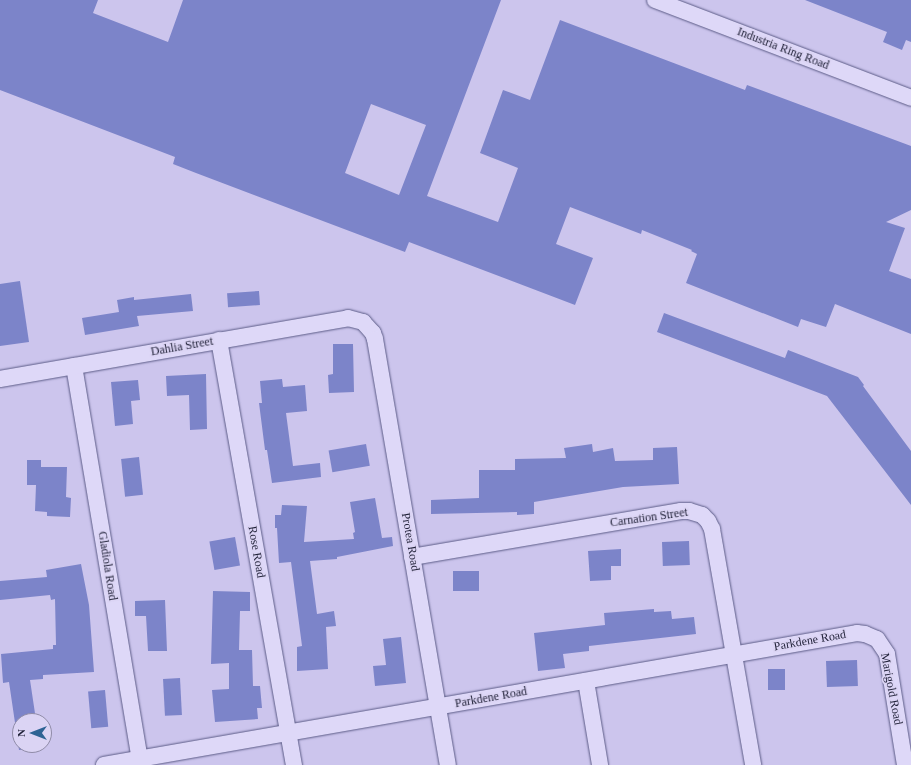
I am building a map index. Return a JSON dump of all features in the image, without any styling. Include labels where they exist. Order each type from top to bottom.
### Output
[{"type":"street","name":"Industria Ring Road","points":[[655,0],[911,98]]},
{"type":"street","name":"Dahlia Street","points":[[0,379],[348,318],[363,322]]},
{"type":"street","name":"Protea Road","points":[[363,322],[373,333],[375,340],[448,765]]},
{"type":"street","name":"Rose Road","points":[[219,340],[294,765]]},
{"type":"street","name":"Gladiola Road","points":[[74,366],[140,762]]},
{"type":"street","name":"Carnation Street","points":[[412,557],[681,511],[695,512],[708,521],[712,528],[752,765]]},
{"type":"street","name":"Parkdene Road","points":[[104,765],[140,762],[288,733],[857,633],[865,634],[876,639]]},
{"type":"street","name":"Marigold Road","points":[[876,639],[886,654],[906,744],[905,765]]},
{"type":"street","points":[[586,681],[600,765]]},
{"type":"building","points":[[0,0],[98,0],[93,13],[168,42],[183,0],[501,0],[427,196],[498,222],[518,168],[480,153],[503,90],[530,100],[560,20],[745,90],[747,85],[911,146],[911,210],[886,222],[905,228],[889,271],[911,279],[911,334],[835,304],[826,327],[801,319],[798,327],[686,283],[697,254],[691,251],[692,250],[642,230],[641,234],[570,207],[556,244],[593,258],[575,305],[409,242],[405,252],[173,164],[175,157],[0,90]],"holes":[[[371,104],[426,125],[399,195],[345,173]]]},
{"type":"building","points":[[805,0],[911,0],[911,42],[906,40],[902,50],[883,42],[887,32]]},
{"type":"building","points":[[20,281],[29,342],[0,346],[0,284]]},
{"type":"building","points":[[259,291],[260,305],[228,307],[227,293]]},
{"type":"building","points":[[191,294],[193,311],[137,316],[139,326],[85,335],[82,318],[119,312],[117,300],[134,297],[134,300]]},
{"type":"building","points":[[664,313],[785,358],[788,350],[858,377],[911,451],[911,505],[827,396],[657,332]]},
{"type":"building","points":[[333,344],[353,344],[354,392],[329,393],[328,375],[333,374]]},
{"type":"building","points":[[206,374],[207,429],[190,430],[189,395],[167,396],[166,376]]},
{"type":"building","points":[[282,379],[283,387],[305,385],[307,411],[286,413],[293,466],[320,463],[321,477],[272,483],[267,450],[265,450],[259,403],[262,403],[260,381]]},
{"type":"building","points":[[138,380],[140,400],[131,401],[133,424],[115,426],[111,382]]},
{"type":"building","points":[[366,444],[370,466],[332,472],[329,451]]},
{"type":"building","points":[[592,444],[593,452],[613,448],[615,461],[653,460],[653,448],[677,447],[679,484],[623,487],[534,502],[534,514],[517,515],[517,512],[431,514],[431,500],[479,498],[479,470],[515,470],[515,459],[566,458],[564,448]]},
{"type":"building","points":[[139,457],[143,495],[125,497],[121,459]]},
{"type":"building","points":[[27,460],[41,460],[41,467],[67,467],[66,497],[71,498],[70,517],[47,516],[47,512],[35,511],[36,485],[27,485]]},
{"type":"building","points":[[375,498],[382,538],[392,537],[393,546],[337,557],[337,559],[310,561],[317,614],[334,611],[336,626],[326,627],[328,669],[297,671],[297,647],[302,646],[291,562],[279,563],[275,515],[281,515],[282,505],[307,506],[304,542],[354,539],[353,533],[355,532],[350,502]]},
{"type":"building","points":[[235,537],[240,566],[214,570],[209,542]]},
{"type":"building","points":[[689,541],[690,565],[663,566],[662,542]]},
{"type":"building","points":[[621,549],[621,566],[611,566],[611,580],[590,581],[588,551]]},
{"type":"building","points":[[81,564],[89,605],[94,672],[43,675],[43,679],[30,680],[35,713],[14,713],[9,682],[3,683],[1,654],[53,649],[53,645],[56,645],[55,599],[51,600],[50,595],[0,600],[0,581],[47,577],[46,570]]},
{"type":"building","points":[[453,571],[479,571],[479,591],[453,591]]},
{"type":"building","points":[[213,591],[250,592],[250,611],[240,611],[239,650],[252,650],[253,686],[260,686],[262,708],[257,708],[258,719],[215,722],[212,690],[229,689],[229,663],[211,664]]},
{"type":"building","points":[[165,600],[167,651],[148,651],[146,616],[135,616],[135,601]]},
{"type":"building","points":[[654,609],[654,612],[671,611],[672,619],[694,617],[696,634],[589,646],[589,651],[563,654],[565,668],[538,671],[534,633],[605,625],[604,613]]},
{"type":"building","points":[[401,637],[406,683],[375,686],[373,666],[386,665],[383,639]]},
{"type":"building","points":[[857,660],[858,686],[827,687],[826,661]]},
{"type":"building","points":[[768,669],[785,669],[785,690],[768,690]]},
{"type":"building","points":[[180,678],[182,715],[165,716],[163,679]]},
{"type":"building","points":[[105,690],[108,727],[91,728],[88,691]]}]
